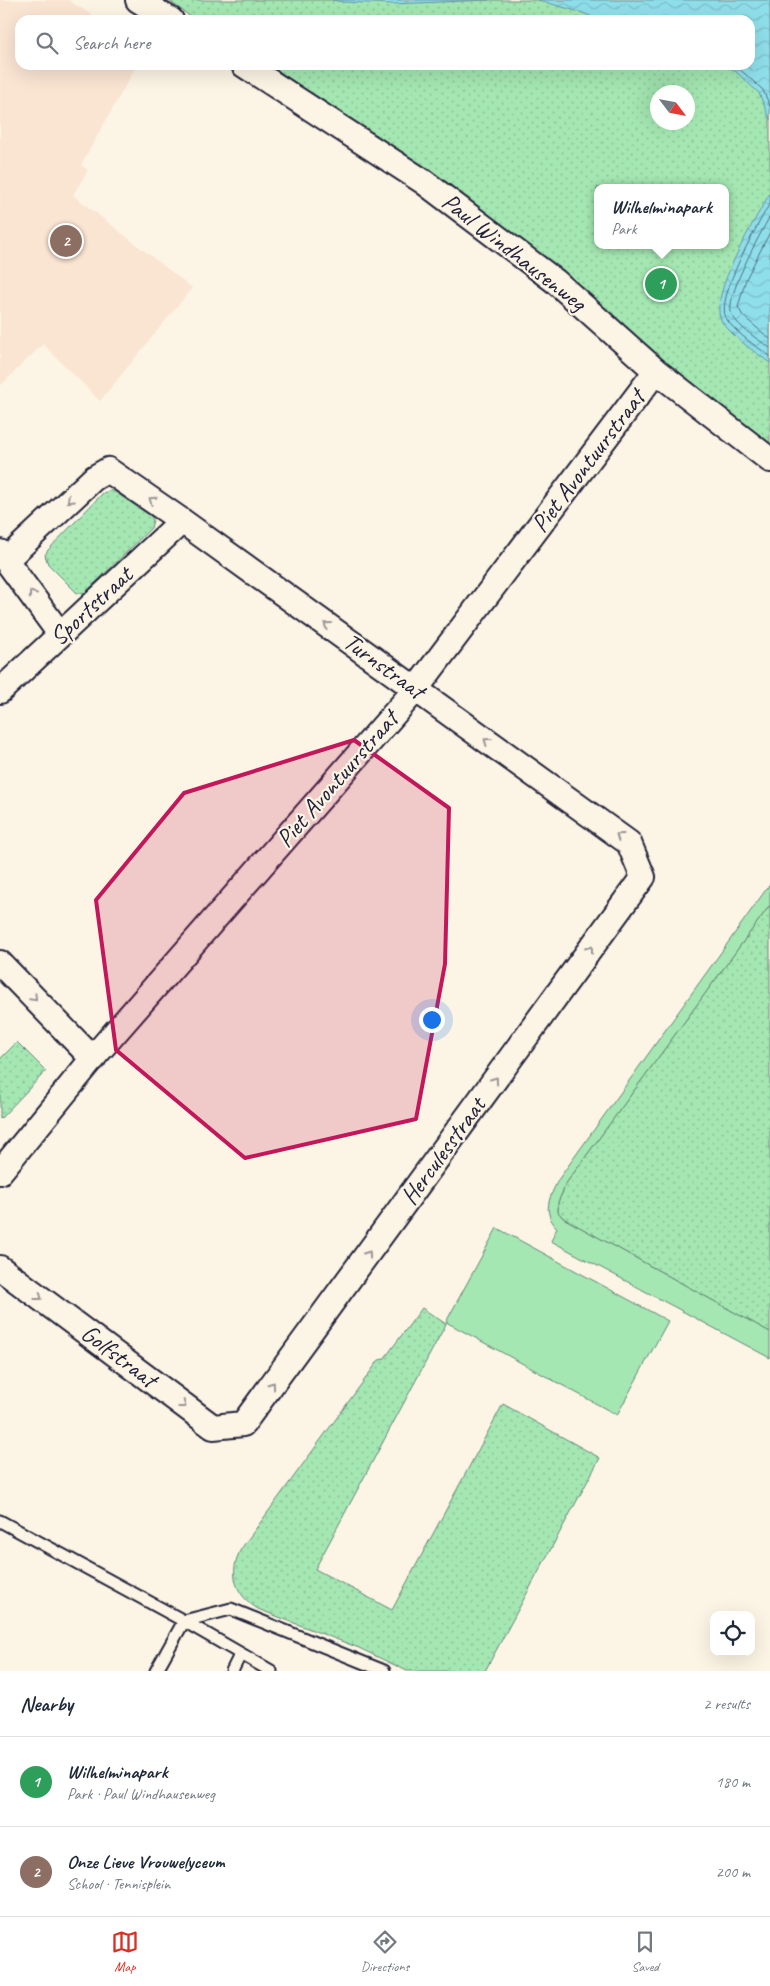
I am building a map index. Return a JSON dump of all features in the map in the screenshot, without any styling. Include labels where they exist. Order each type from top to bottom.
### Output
[{"type":"street","points":[[138,0],[164,15]]},
{"type":"street","name":"Paul Windhausenweg","points":[[252,70],[424,182],[554,281],[656,370],[770,460]]},
{"type":"street","name":"Piet Avontuurstraat","points":[[0,1172],[93,1059],[416,689],[656,370]]},
{"type":"street","name":"Turnstraat","points":[[3,556],[94,478],[108,470],[182,521],[629,843],[643,877]]},
{"type":"street","name":"Sportstraat","points":[[0,691],[182,521]]},
{"type":"street","points":[[3,556],[60,634]]},
{"type":"street","name":"Herculesstraat","points":[[243,1424],[643,877]]},
{"type":"street","points":[[0,963],[93,1059]]},
{"type":"street","name":"Golfstraat","points":[[0,1268],[213,1427],[243,1424]]},
{"type":"lane","points":[[0,1521],[184,1621],[240,1655],[271,1671]]},
{"type":"lane","points":[[156,1671],[184,1621],[231,1609],[384,1671]]},
{"type":"lane","points":[[232,1671],[240,1655]]},
{"type":"highlighted area","points":[[354,740],[449,808],[445,964],[416,1119],[245,1158],[116,1050],[96,900],[184,793]]},
{"type":"shaded area","points":[[0,0],[68,0],[92,15],[15,15],[15,70],[134,70],[81,165],[88,170],[73,195],[192,288],[100,401],[43,344],[0,386]]},
{"type":"green space","points":[[168,0],[770,0],[770,445],[263,70],[755,70],[755,15],[188,15]]},
{"type":"green space","points":[[112,490],[151,516],[153,520],[151,528],[85,593],[77,593],[48,564],[45,555],[103,493]]},
{"type":"green space","points":[[770,884],[770,905],[567,1182],[558,1202],[558,1212],[563,1218],[770,1332],[770,1358],[551,1241],[557,1228],[552,1222],[548,1205],[558,1180]]},
{"type":"green space","points":[[770,905],[770,1332],[563,1218],[558,1212],[558,1202],[567,1182]]},
{"type":"green space","points":[[17,1042],[46,1071],[0,1119],[0,1059]]},
{"type":"green space","points":[[497,1228],[668,1321],[617,1415],[446,1322]]},
{"type":"green space","points":[[422,1308],[446,1324],[315,1569],[392,1610],[503,1404],[600,1458],[485,1671],[407,1671],[359,1648],[258,1609],[244,1597],[236,1583],[235,1567],[241,1549],[379,1360],[384,1359]]},
{"type":"water","points":[[332,0],[489,0],[393,4]]},
{"type":"water","points":[[538,0],[770,0],[770,120],[759,93],[733,70],[755,70],[755,15],[588,15]]},
{"type":"water","points":[[770,193],[770,363],[730,332],[721,320],[719,309],[721,293],[727,275],[745,237]]},
{"type":"place","name":"Onze Lieve Vrouwelyceum","points":[[66,241]]},
{"type":"place","name":"Wilhelminapark","points":[[661,284]]}]
